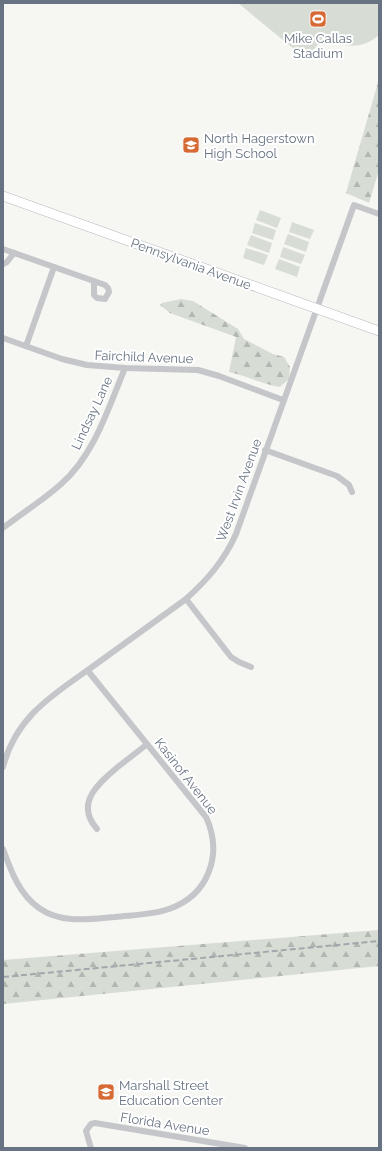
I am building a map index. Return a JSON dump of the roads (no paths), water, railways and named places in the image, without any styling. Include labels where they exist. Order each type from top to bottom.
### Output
[{"type":"main road","name":"Pennsylvania Avenue","points":[[3,196],[379,331]]},
{"type":"street","name":"West Irvin Avenue","points":[[3,767],[4,760],[19,732],[34,711],[59,690],[186,599],[204,584],[214,571],[231,545],[354,205],[379,214]]},
{"type":"street","points":[[3,249],[94,282]]},
{"type":"street","points":[[3,264],[7,262],[14,253]]},
{"type":"street","points":[[26,346],[54,267]]},
{"type":"street","name":"Fairchild Avenue","points":[[3,338],[76,363],[99,367],[198,370],[219,376],[283,400]]},
{"type":"street","name":"Lindsay Lane","points":[[3,528],[60,485],[80,463],[87,453],[100,427],[125,368]]},
{"type":"street","points":[[265,450],[337,476],[349,485],[352,492]]},
{"type":"street","points":[[186,599],[231,657],[251,667]]},
{"type":"street","name":"Kasinof Avenue","points":[[3,849],[16,882],[31,902],[40,909],[52,915],[64,918],[91,919],[156,912],[170,909],[191,897],[201,886],[208,874],[213,862],[214,849],[210,826],[200,808],[146,745],[88,670]]},
{"type":"street","points":[[97,829],[88,816],[90,798],[94,789],[101,781],[146,745]]},
{"type":"street","name":"Florida Avenue","points":[[91,1148],[86,1131],[91,1124],[95,1123],[245,1148]]},
{"type":"railway","points":[[3,977],[379,941]]},
{"type":"place","name":"Mike Callas Stadium","points":[[318,19]]},
{"type":"place","name":"North Hagerstown High School","points":[[191,145]]},
{"type":"place","name":"Marshall Street Education Center","points":[[106,1092]]}]
